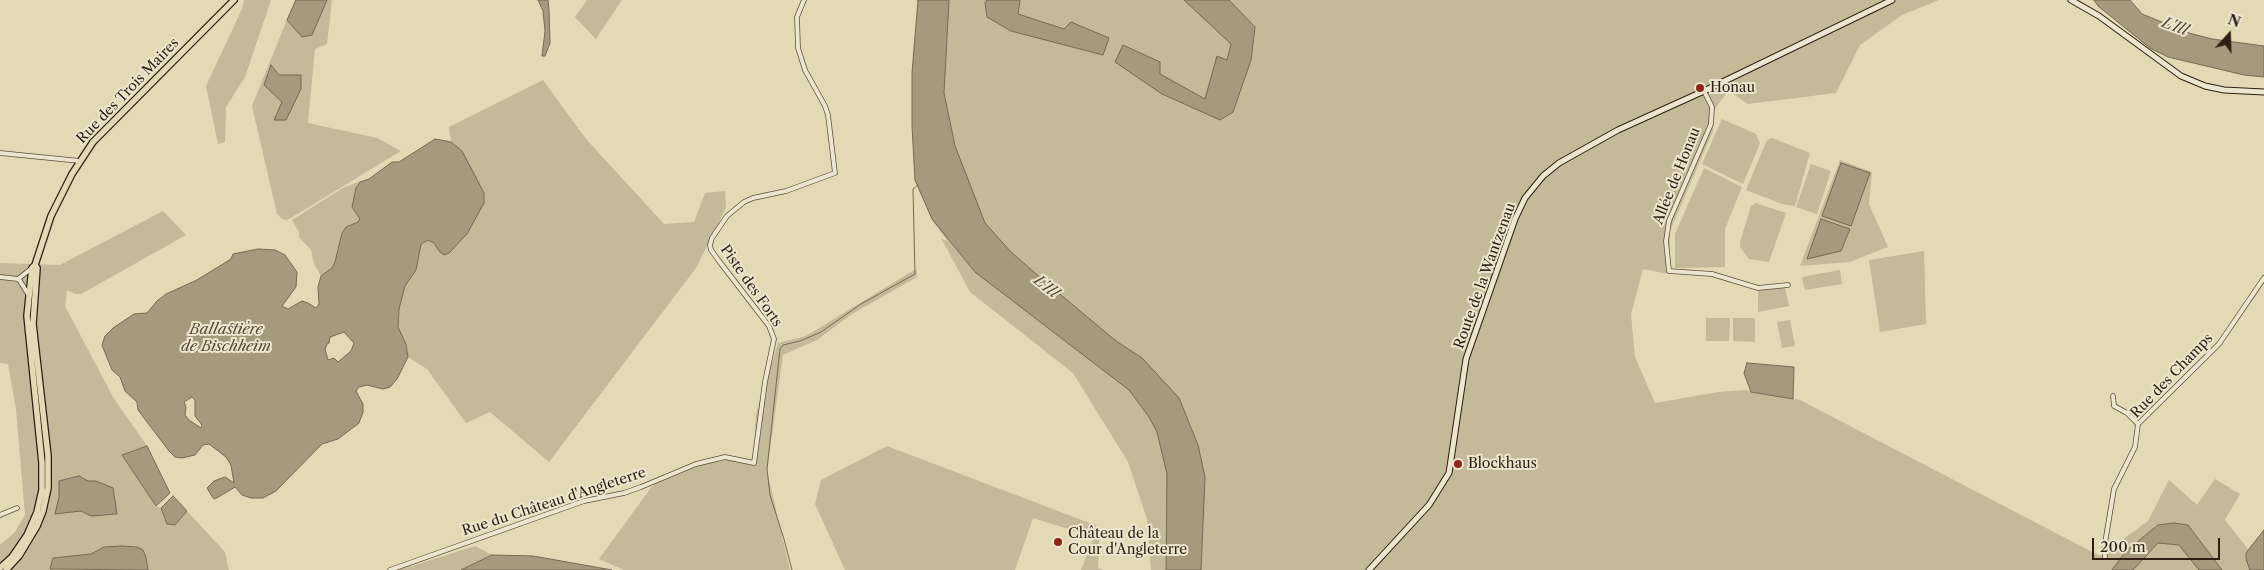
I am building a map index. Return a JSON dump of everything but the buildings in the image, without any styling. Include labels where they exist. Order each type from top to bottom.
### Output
[{"type":"main road","name":"Rue des Trois Maires","points":[[0,568],[12,557],[27,535],[37,512],[42,490],[42,463],[27,316],[28,294],[37,268],[34,266],[51,216],[80,161],[104,130],[234,0]]},
{"type":"main road","name":"Route de la Wantzenau","points":[[1369,570],[1429,505],[1449,473],[1466,359],[1514,219],[1526,198],[1543,176],[1559,163],[1618,130],[1704,91],[1892,0]]},
{"type":"main road","points":[[2072,0],[2099,16],[2181,76],[2205,86],[2224,90],[2264,92]]},
{"type":"main road","name":"Rue des Trois Maires","points":[[6,570],[19,556],[37,526],[43,511],[48,488],[48,457],[33,324],[32,281]]},
{"type":"street","name":"Piste des Forts","points":[[754,463],[765,382],[774,339],[769,326],[711,250],[710,245],[712,238],[727,216],[744,202],[753,198],[786,191],[835,173],[826,106],[805,70],[798,48],[797,17],[804,0]]},
{"type":"street","name":"Allée de Honau","points":[[1704,91],[1712,107],[1711,124],[1669,221],[1666,241],[1669,271],[1712,274],[1758,288],[1788,284]]},
{"type":"street","points":[[0,153],[80,161]]},
{"type":"street","points":[[19,279],[34,266]]},
{"type":"street","points":[[0,277],[32,281]]},
{"type":"street","name":"Rue des Champs","points":[[2105,557],[2104,549],[2114,490],[2134,447],[2138,424],[2219,344],[2264,278]]},
{"type":"street","points":[[19,279],[28,294]]},
{"type":"street","points":[[2113,396],[2114,406],[2127,413],[2138,424]]},
{"type":"street","name":"Rue du Château d'Angleterre","points":[[390,570],[584,501],[624,493],[696,464],[726,456],[754,463]]},
{"type":"street","points":[[0,515],[17,508]]},
{"type":"shaded area","points":[[244,0],[271,0],[245,77],[226,107],[225,142],[218,144],[206,86],[242,9]]},
{"type":"shaded area","points":[[295,0],[332,0],[327,44],[315,49],[308,123],[377,138],[401,151],[287,220],[282,219],[277,214],[252,106]]},
{"type":"shaded area","points":[[587,0],[622,0],[596,39],[575,17]]},
{"type":"shaded area","points":[[936,0],[1939,0],[1902,15],[1860,45],[1836,93],[1748,104],[1729,91],[1715,109],[1713,131],[1670,231],[1669,274],[1643,269],[1631,314],[1635,357],[1655,403],[1719,392],[1745,390],[1800,400],[2100,556],[2148,521],[2169,480],[2197,505],[2215,479],[2240,494],[2225,520],[2248,549],[2264,530],[2264,570],[2222,570],[2188,525],[2112,570],[1151,570],[1147,519],[1128,462],[1073,373],[970,292],[941,238],[948,242],[932,220],[917,185],[942,172]]},
{"type":"shaded area","points":[[543,80],[586,139],[664,224],[694,222],[705,193],[725,191],[726,208],[696,268],[549,462],[490,412],[466,423],[427,369],[408,357],[406,344],[398,327],[399,309],[405,286],[416,270],[421,244],[428,240],[449,253],[467,234],[462,151],[451,142],[449,127]]},
{"type":"shaded area","points":[[1722,119],[1756,134],[1760,143],[1743,184],[1702,164]]},
{"type":"shaded area","points":[[1772,138],[1810,153],[1795,206],[1782,204],[1746,190],[1767,140]]},
{"type":"shaded area","points":[[1840,160],[1872,172],[1869,204],[1888,247],[1850,262],[1800,266]]},
{"type":"shaded area","points":[[1811,164],[1831,171],[1817,214],[1796,207]]},
{"type":"shaded area","points":[[1704,168],[1742,187],[1725,229],[1725,267],[1675,268],[1675,234]]},
{"type":"shaded area","points":[[360,181],[356,188],[352,207],[360,219],[358,222],[346,227],[342,232],[335,262],[332,268],[321,276],[314,264],[311,250],[299,237],[299,232],[292,220],[341,189]]},
{"type":"shaded area","points":[[1756,203],[1786,213],[1769,262],[1749,259],[1740,247],[1751,206]]},
{"type":"shaded area","points":[[163,211],[186,235],[81,294],[75,294],[67,290],[65,306],[113,397],[147,446],[122,455],[156,506],[161,508],[167,523],[176,525],[187,511],[225,552],[229,570],[148,570],[146,557],[137,547],[122,546],[104,547],[91,554],[53,558],[50,568],[54,570],[0,570],[0,545],[15,532],[25,515],[16,409],[8,364],[0,363],[0,263],[60,265]]},
{"type":"shaded area","points":[[1924,251],[1926,324],[1880,332],[1869,260]]},
{"type":"shaded area","points":[[916,269],[917,277],[852,314],[817,340],[783,355],[767,471],[790,570],[624,570],[599,559],[653,485],[701,465],[731,459],[753,464],[756,414],[778,343],[806,336]]},
{"type":"shaded area","points":[[1840,270],[1842,284],[1805,290],[1802,277]]},
{"type":"shaded area","points":[[1785,287],[1789,306],[1758,312],[1758,290]]},
{"type":"shaded area","points":[[1706,318],[1730,318],[1729,341],[1706,341]]},
{"type":"shaded area","points":[[1733,318],[1755,318],[1755,342],[1733,341]]},
{"type":"shaded area","points":[[1790,320],[1795,346],[1782,348],[1777,322]]},
{"type":"shaded area","points":[[887,446],[1100,527],[1098,568],[1104,570],[1081,570],[1094,537],[1033,518],[1015,570],[845,570],[815,504],[821,480]]},
{"type":"shaded area","points":[[2158,543],[2179,545],[2199,570],[2133,570]]},
{"type":"shaded area","points":[[475,546],[492,555],[461,570],[399,570]]},
{"type":"water","points":[[296,0],[327,0],[312,35],[302,37],[287,20]]},
{"type":"water","points":[[538,0],[548,0],[550,43],[545,56],[542,56],[545,31],[543,11]]},
{"type":"water","name":"L'Ill","points":[[918,0],[949,0],[944,93],[955,146],[985,223],[1011,252],[1049,285],[1116,341],[1142,358],[1179,398],[1198,445],[1205,477],[1201,570],[1166,570],[1167,474],[1157,432],[1149,417],[1129,390],[975,272],[932,219],[915,180],[912,73]]},
{"type":"water","points":[[987,0],[1020,0],[1018,14],[1064,29],[1071,22],[1109,38],[1103,55],[1011,31],[987,17],[985,3]]},
{"type":"water","points":[[1184,0],[1229,0],[1255,27],[1251,60],[1233,112],[1220,120],[1162,94],[1115,62],[1123,45],[1160,62],[1160,74],[1205,99],[1217,56],[1227,60],[1231,44]]},
{"type":"water","points":[[2094,0],[2130,0],[2142,14],[2189,33],[2212,39],[2264,46],[2264,77],[2244,75],[2168,57],[2150,48],[2098,6]]},
{"type":"water","points":[[271,65],[279,75],[301,75],[301,89],[286,120],[274,120],[282,102],[264,85]]},
{"type":"water","name":"Ballastière de Bischheim","points":[[435,139],[451,142],[462,151],[484,193],[484,203],[467,234],[449,253],[444,255],[434,243],[428,240],[421,244],[416,270],[405,286],[399,309],[398,327],[406,344],[408,357],[397,379],[390,387],[383,389],[367,385],[359,387],[356,391],[363,404],[363,412],[359,423],[338,439],[322,444],[276,491],[263,498],[251,498],[242,495],[235,487],[215,499],[213,498],[207,488],[214,481],[225,477],[234,483],[231,465],[226,457],[209,444],[203,445],[195,455],[182,458],[175,457],[169,451],[138,410],[137,402],[125,391],[120,377],[112,370],[102,345],[105,336],[113,328],[134,314],[147,313],[166,294],[197,280],[231,259],[233,254],[258,249],[275,250],[285,255],[297,272],[296,287],[282,306],[288,309],[302,301],[316,308],[319,304],[318,287],[321,276],[332,268],[335,262],[342,233],[346,227],[358,222],[360,219],[352,207],[356,188],[360,182],[369,179],[392,162],[399,162]],"holes":[[[344,332],[354,343],[351,351],[338,362],[334,358],[328,360],[325,349],[330,337]],[[192,397],[195,400],[195,416],[202,425],[201,428],[185,415],[186,407],[184,402]]]},
{"type":"water","points":[[1841,163],[1870,173],[1851,226],[1822,216]]},
{"type":"water","points":[[1821,219],[1850,229],[1841,251],[1807,259]]},
{"type":"water","points":[[1747,363],[1794,367],[1793,399],[1751,392],[1744,373]]},
{"type":"water","points":[[147,446],[170,493],[156,506],[122,455]]},
{"type":"water","points":[[79,476],[88,481],[96,481],[113,488],[117,514],[91,516],[81,511],[55,514],[59,497],[59,481]]},
{"type":"water","points":[[173,496],[187,511],[175,525],[167,524],[161,508]]},
{"type":"water","points":[[2174,523],[2188,525],[2222,570],[2199,570],[2179,545],[2158,543],[2133,570],[2112,570],[2126,551],[2158,525]]},
{"type":"water","points":[[2264,530],[2264,570],[2250,570],[2246,553]]},
{"type":"water","points":[[104,547],[137,547],[143,550],[148,570],[50,569],[53,558],[91,554]]},
{"type":"water","points":[[492,555],[533,556],[612,570],[461,570]]},
{"type":"waterway","points":[[792,570],[770,495],[767,469],[780,349],[783,345],[800,341],[821,332],[861,304],[915,274],[913,189],[918,185]]},
{"type":"place","name":"Honau","points":[[1700,88]]},
{"type":"place","name":"Blockhaus","points":[[1458,464]]},
{"type":"place","name":"Château de la Cour d'Angleterre","points":[[1058,542]]}]
